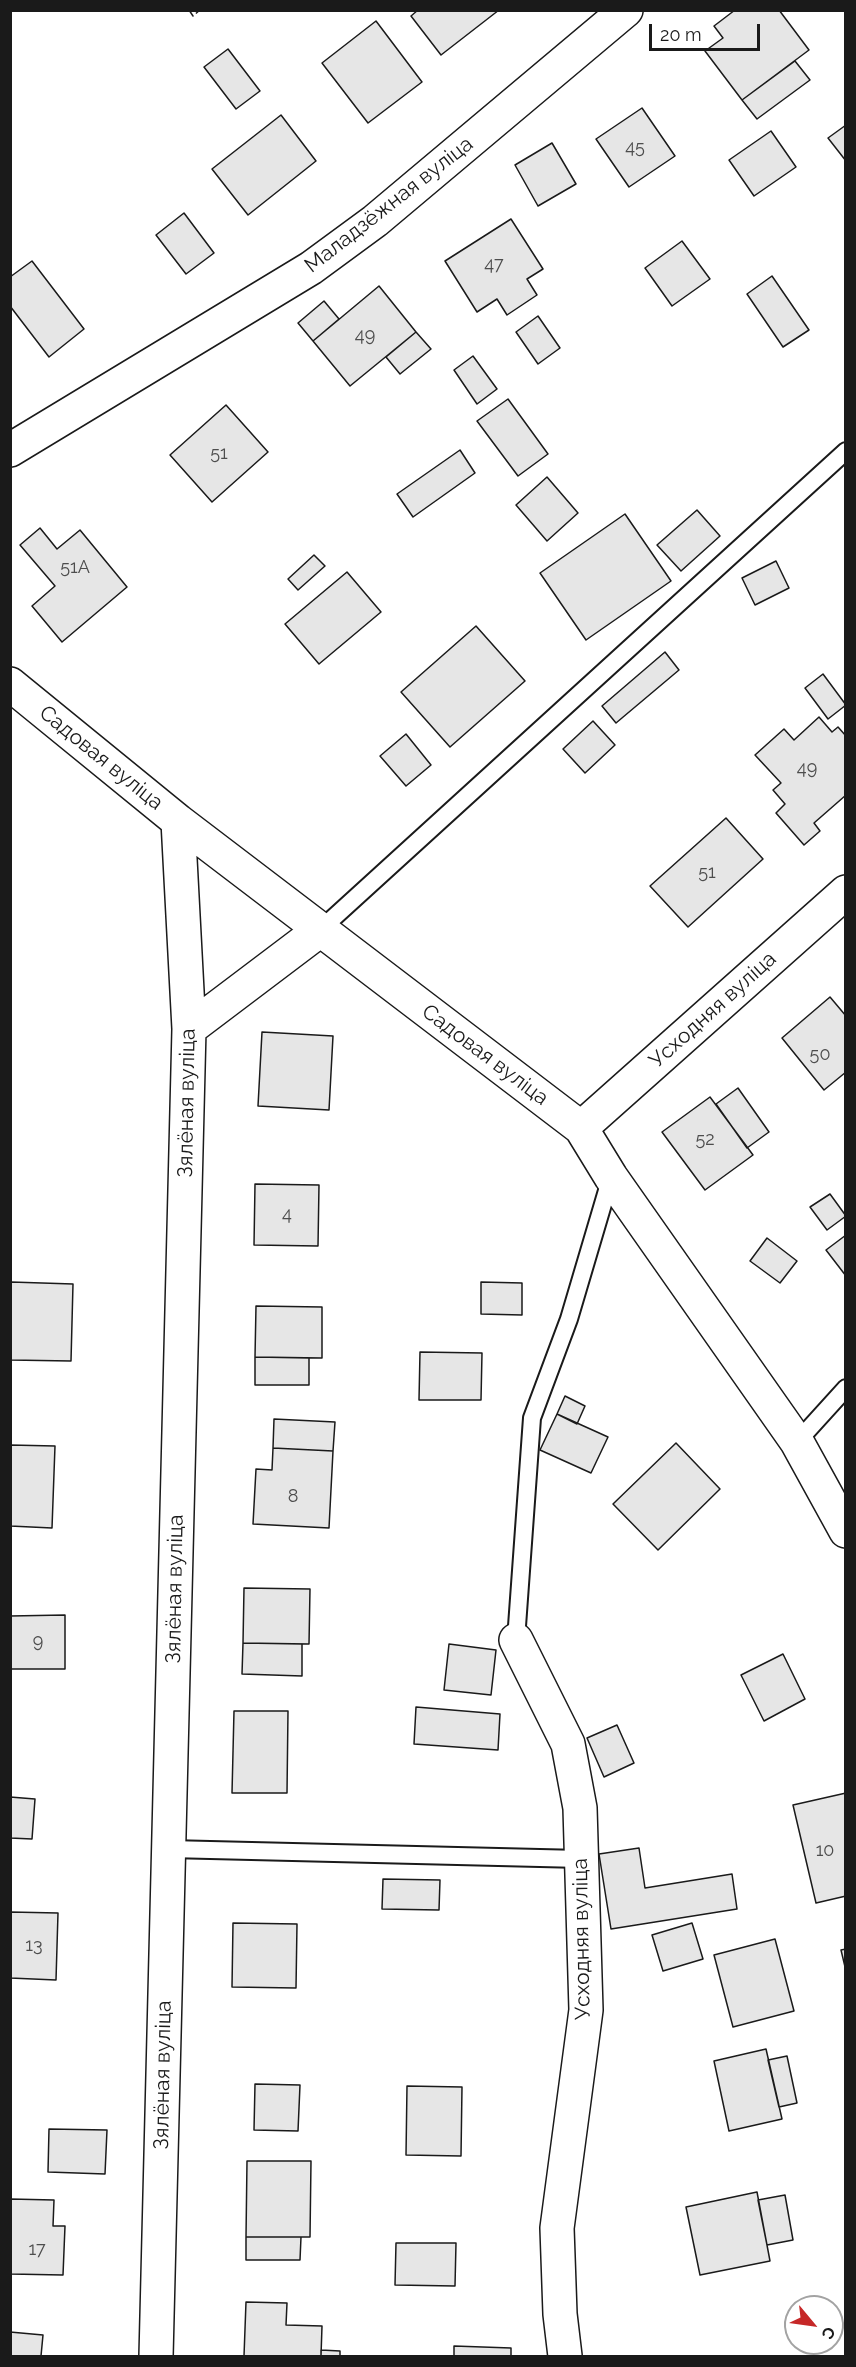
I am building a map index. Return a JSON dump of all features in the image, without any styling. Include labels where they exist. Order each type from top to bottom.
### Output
[{"type":"street","name":"Маладзёжная вуліца","points":[[10,450],[311,268],[375,221],[626,10]]},
{"type":"street","name":"Садовая вуліца","points":[[10,684],[178,821],[581,1128],[611,1177],[797,1442],[846,1531]]},
{"type":"street","name":"Зялёная вуліца","points":[[156,2356],[189,1029],[178,821]]},
{"type":"street","name":"Усходняя вуліца","points":[[581,1128],[846,892]]},
{"type":"street","points":[[189,1029],[320,930]]},
{"type":"street","name":"Усходняя вуліца","points":[[516,1640],[568,1744],[580,1808],[586,2010],[557,2228],[560,2314],[566,2356]]},
{"type":"lane","points":[[320,930],[846,451]]},
{"type":"lane","points":[[516,1640],[532,1418],[569,1319],[611,1177]]},
{"type":"lane","points":[[797,1442],[846,1388]]},
{"type":"lane","points":[[169,1849],[581,1859]]},
{"type":"building","points":[[418,10],[499,10],[441,55],[411,16]]},
{"type":"building","points":[[735,10],[779,10],[809,50],[742,100],[705,51],[723,38],[714,26]]},
{"type":"building","points":[[376,21],[422,82],[368,123],[322,63]]},
{"type":"building","points":[[228,49],[260,91],[236,109],[204,67]]},
{"type":"building","points":[[795,61],[810,80],[757,119],[742,100]]},
{"type":"building","points":[[642,108],[675,156],[629,187],[596,139]]},
{"type":"building","points":[[281,115],[316,161],[248,215],[212,169]]},
{"type":"building","points":[[846,125],[846,161],[828,138]]},
{"type":"building","points":[[771,131],[796,167],[754,196],[729,160]]},
{"type":"building","points":[[552,143],[576,184],[538,206],[515,165]]},
{"type":"building","points":[[184,213],[214,253],[186,274],[156,235]]},
{"type":"building","points":[[511,219],[543,269],[527,279],[537,295],[507,315],[497,299],[477,312],[445,261]]},
{"type":"building","points":[[682,241],[710,279],[672,306],[645,268]]},
{"type":"building","points":[[32,261],[84,329],[49,357],[10,306],[10,277]]},
{"type":"building","points":[[772,276],[809,330],[783,347],[747,294]]},
{"type":"building","points":[[379,286],[416,332],[350,386],[313,341]]},
{"type":"building","points":[[324,301],[339,319],[313,341],[298,323]]},
{"type":"building","points":[[538,316],[560,348],[538,364],[516,332]]},
{"type":"building","points":[[416,332],[431,349],[400,374],[386,357]]},
{"type":"building","points":[[473,356],[497,389],[477,404],[454,370]]},
{"type":"building","points":[[508,399],[548,454],[518,476],[477,421]]},
{"type":"building","points":[[226,405],[268,452],[212,502],[170,455]]},
{"type":"building","points":[[460,450],[475,473],[413,517],[397,494]]},
{"type":"building","points":[[547,477],[578,513],[547,541],[516,505]]},
{"type":"building","points":[[697,510],[720,536],[681,571],[657,545]]},
{"type":"building","points":[[625,514],[671,581],[586,640],[540,573]]},
{"type":"building","points":[[40,528],[57,549],[80,530],[127,587],[62,642],[32,606],[55,586],[20,545]]},
{"type":"building","points":[[314,555],[325,566],[298,590],[288,579]]},
{"type":"building","points":[[776,561],[789,588],[755,605],[742,578]]},
{"type":"building","points":[[347,572],[381,612],[319,664],[285,624]]},
{"type":"building","points":[[476,626],[525,681],[450,747],[401,692]]},
{"type":"building","points":[[665,652],[679,670],[616,723],[602,706]]},
{"type":"building","points":[[823,674],[846,705],[828,719],[805,688]]},
{"type":"building","points":[[819,717],[832,732],[838,727],[846,736],[846,795],[814,823],[820,831],[804,845],[776,813],[785,804],[773,790],[781,783],[755,755],[784,729],[794,740]]},
{"type":"building","points":[[593,721],[615,745],[585,773],[563,749]]},
{"type":"building","points":[[406,734],[431,765],[406,786],[380,756]]},
{"type":"building","points":[[726,818],[763,859],[688,927],[650,886]]},
{"type":"building","points":[[830,997],[846,1016],[846,1072],[824,1090],[782,1038]]},
{"type":"building","points":[[262,1032],[333,1036],[329,1110],[258,1106]]},
{"type":"building","points":[[738,1088],[769,1132],[747,1148],[716,1104]]},
{"type":"building","points":[[710,1097],[753,1155],[705,1190],[662,1132]]},
{"type":"building","points":[[255,1184],[319,1185],[318,1246],[254,1245]]},
{"type":"building","points":[[830,1194],[846,1216],[827,1230],[810,1207]]},
{"type":"building","points":[[846,1235],[846,1276],[826,1250]]},
{"type":"building","points":[[767,1238],[797,1261],[780,1283],[750,1261]]},
{"type":"building","points":[[11,1282],[73,1284],[71,1361],[10,1360]]},
{"type":"building","points":[[481,1282],[522,1283],[522,1315],[481,1314]]},
{"type":"building","points":[[256,1306],[322,1307],[322,1358],[255,1357]]},
{"type":"building","points":[[420,1352],[482,1353],[481,1400],[419,1400]]},
{"type":"building","points":[[255,1357],[309,1358],[309,1385],[255,1385]]},
{"type":"building","points":[[565,1396],[585,1406],[577,1424],[557,1414]]},
{"type":"building","points":[[557,1414],[608,1437],[591,1473],[540,1450]]},
{"type":"building","points":[[274,1419],[335,1422],[333,1451],[273,1448]]},
{"type":"building","points":[[676,1443],[720,1489],[658,1550],[613,1504]]},
{"type":"building","points":[[10,1445],[55,1446],[52,1528],[10,1526]]},
{"type":"building","points":[[273,1448],[333,1451],[329,1528],[253,1524],[256,1469],[272,1470]]},
{"type":"building","points":[[244,1588],[310,1589],[309,1644],[243,1643]]},
{"type":"building","points":[[65,1615],[65,1669],[10,1669],[10,1616]]},
{"type":"building","points":[[243,1643],[302,1644],[302,1676],[242,1674]]},
{"type":"building","points":[[449,1644],[496,1650],[491,1695],[444,1690]]},
{"type":"building","points":[[783,1654],[805,1699],[764,1721],[741,1675]]},
{"type":"building","points":[[416,1707],[500,1714],[498,1750],[414,1744]]},
{"type":"building","points":[[234,1711],[288,1711],[287,1793],[232,1793]]},
{"type":"building","points":[[617,1725],[634,1763],[604,1777],[587,1738]]},
{"type":"building","points":[[846,1793],[846,1896],[816,1903],[793,1805]]},
{"type":"building","points":[[10,1797],[35,1799],[32,1839],[10,1838]]},
{"type":"building","points":[[639,1848],[645,1888],[732,1874],[737,1909],[611,1929],[599,1854]]},
{"type":"building","points":[[383,1879],[440,1880],[439,1910],[382,1909]]},
{"type":"building","points":[[10,1912],[58,1913],[56,1980],[10,1978]]},
{"type":"building","points":[[233,1923],[297,1924],[296,1988],[232,1987]]},
{"type":"building","points":[[692,1923],[703,1959],[663,1971],[652,1935]]},
{"type":"building","points":[[775,1939],[794,2011],[733,2027],[714,1955]]},
{"type":"building","points":[[846,1949],[846,1971],[841,1950]]},
{"type":"building","points":[[766,2049],[782,2119],[729,2131],[714,2061]]},
{"type":"building","points":[[787,2056],[797,2103],[779,2107],[768,2060]]},
{"type":"building","points":[[255,2084],[300,2085],[298,2131],[254,2130]]},
{"type":"building","points":[[407,2086],[462,2087],[461,2156],[406,2155]]},
{"type":"building","points":[[49,2129],[107,2130],[105,2174],[48,2172]]},
{"type":"building","points":[[247,2161],[311,2161],[310,2237],[246,2237]]},
{"type":"building","points":[[757,2192],[770,2261],[700,2275],[686,2207]]},
{"type":"building","points":[[785,2195],[793,2240],[767,2245],[758,2200]]},
{"type":"building","points":[[10,2199],[54,2200],[53,2226],[65,2226],[63,2275],[10,2274]]},
{"type":"building","points":[[246,2237],[301,2237],[300,2260],[246,2260]]},
{"type":"building","points":[[396,2243],[456,2243],[455,2286],[395,2285]]},
{"type":"building","points":[[246,2302],[287,2303],[286,2325],[322,2326],[321,2356],[244,2356]]},
{"type":"building","points":[[10,2332],[43,2335],[41,2356],[10,2356]]},
{"type":"building","points":[[454,2346],[511,2348],[511,2356],[454,2356]]},
{"type":"building","points":[[321,2350],[340,2351],[340,2356],[321,2356]]},
{"type":"fence","points":[[189,10],[193,16],[200,10]]}]
